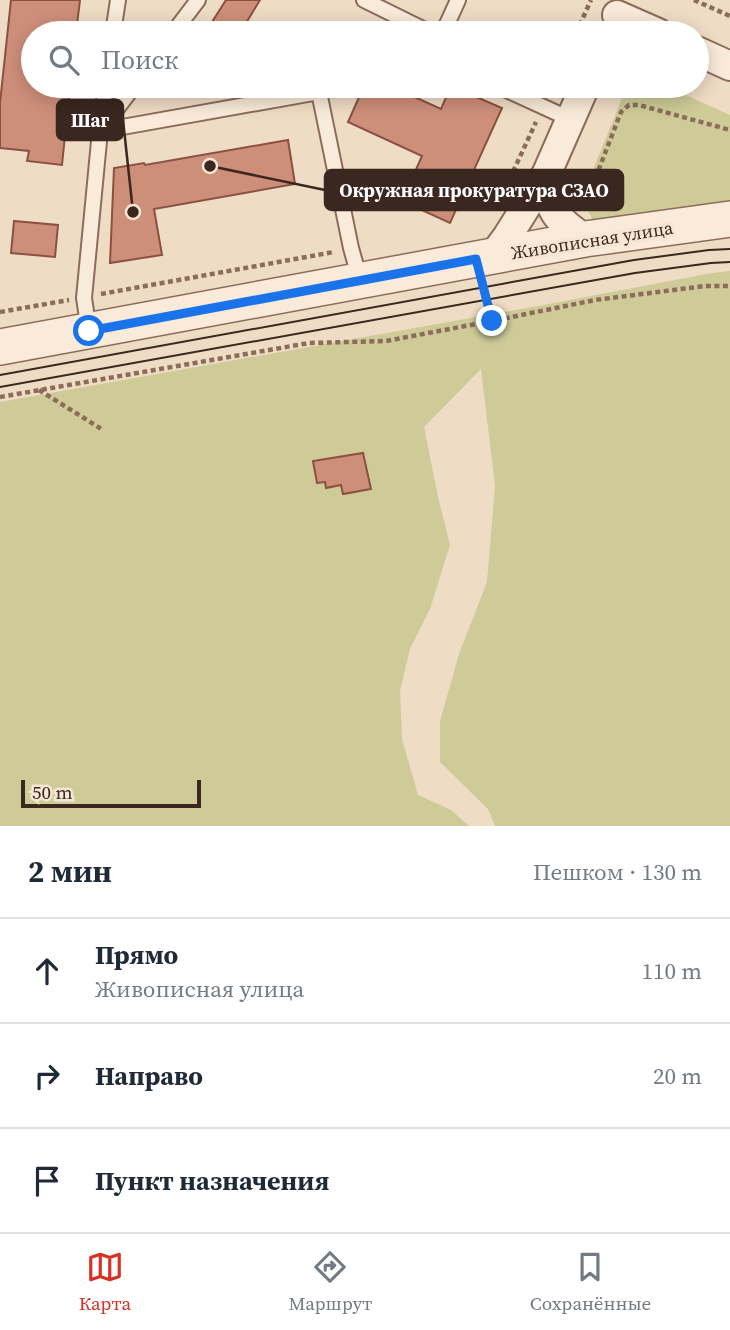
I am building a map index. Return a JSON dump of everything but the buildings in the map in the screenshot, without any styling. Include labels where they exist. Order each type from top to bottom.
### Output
[{"type":"street","points":[[709,56],[730,66]]},
{"type":"street","points":[[484,258],[507,237],[546,175],[580,98]]},
{"type":"street","points":[[546,175],[547,195],[554,214],[585,239]]},
{"type":"street","name":"Живописная улица","points":[[0,347],[86,314],[356,264],[484,258],[585,239],[730,219]]},
{"type":"lane","points":[[115,21],[118,0]]},
{"type":"lane","points":[[182,21],[198,0]]},
{"type":"lane","points":[[364,0],[407,21]]},
{"type":"lane","points":[[448,21],[458,0]]},
{"type":"lane","points":[[86,314],[104,98]]},
{"type":"lane","points":[[100,131],[125,98]]},
{"type":"lane","points":[[100,131],[285,98]]},
{"type":"lane","points":[[320,98],[356,264]]},
{"type":"lane","points":[[523,98],[570,119]]},
{"type":"path","points":[[581,21],[591,0]]},
{"type":"path","points":[[694,0],[730,16]]},
{"type":"path","points":[[581,197],[590,192],[621,112],[629,105],[639,105],[730,130]]},
{"type":"path","points":[[503,192],[542,107]]},
{"type":"path","points":[[484,258],[492,321]]},
{"type":"path","points":[[0,312],[86,314],[356,264]]},
{"type":"path","points":[[0,397],[309,343],[386,341],[595,300],[705,286],[730,286]]},
{"type":"path","points":[[39,390],[103,430]]},
{"type":"shaded area","points":[[622,98],[692,98],[730,115],[730,208],[595,225],[586,206],[586,187]]},
{"type":"shaded area","points":[[730,271],[730,826],[495,826],[488,809],[440,762],[440,721],[459,654],[487,582],[495,486],[481,369],[424,427],[450,545],[430,609],[410,649],[400,691],[402,739],[418,795],[451,810],[469,826],[0,826],[0,402]]},
{"type":"tram line","points":[[0,375],[634,260],[730,249]]},
{"type":"tram line","points":[[0,387],[635,273],[730,262]]},
{"type":"place","name":"Окружная прокуратура СЗАО","points":[[210,166]]},
{"type":"place","name":"Шаг","points":[[133,212]]},
{"type":"route","points":[[89,331],[476,259],[492,321]]}]
